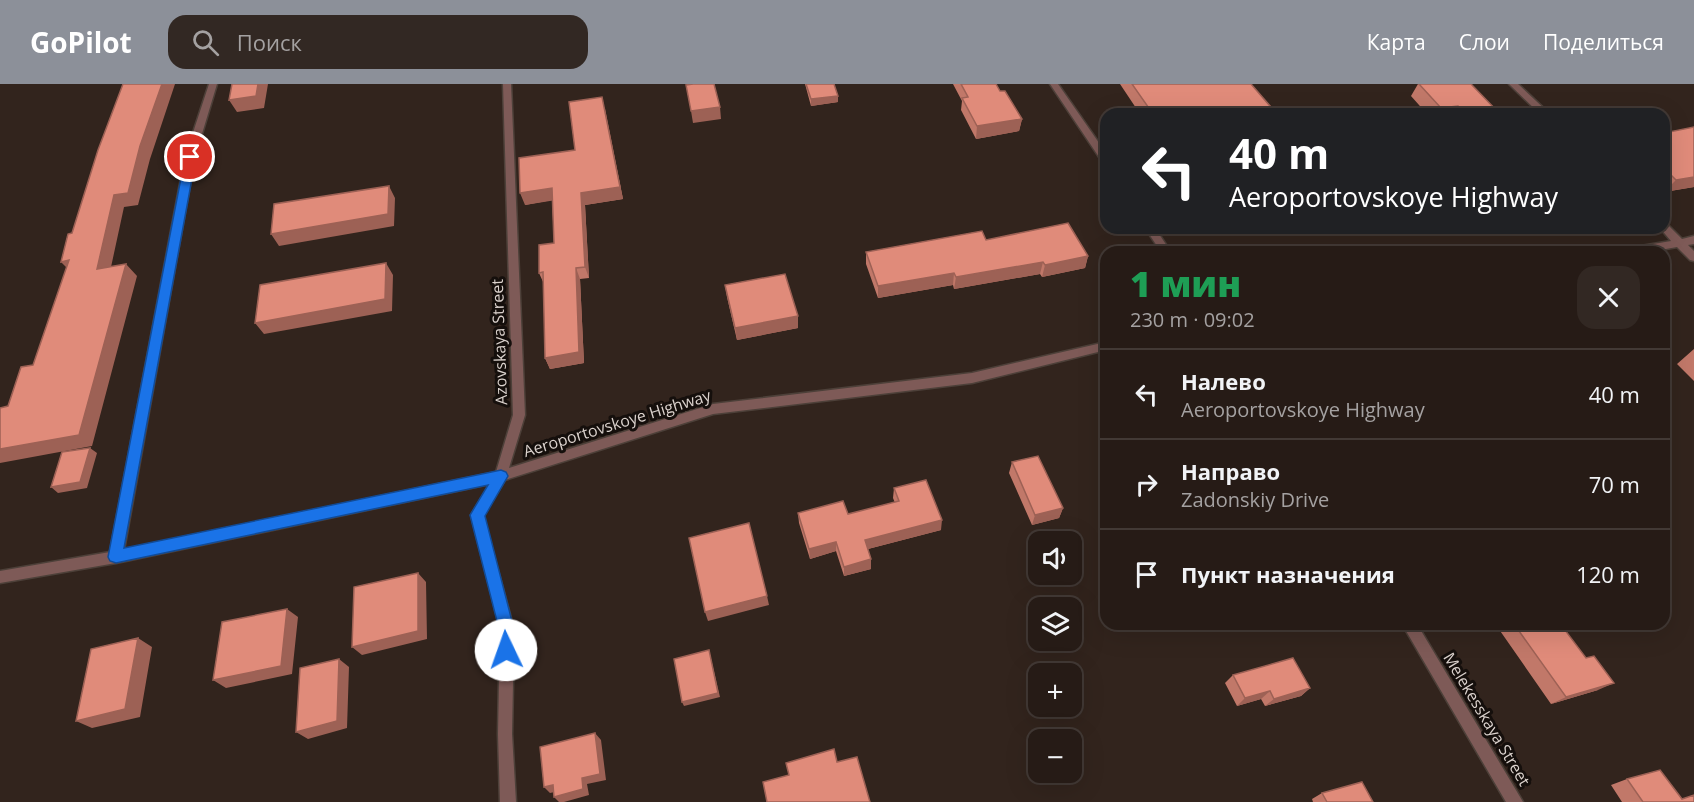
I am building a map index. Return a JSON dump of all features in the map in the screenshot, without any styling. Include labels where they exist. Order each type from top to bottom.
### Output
[{"type":"street","points":[[116,557],[190,157],[213,84]]},
{"type":"street","name":"Azovskaya Street","points":[[507,84],[519,415],[501,476],[477,515],[507,629],[505,734],[508,802]]},
{"type":"street","points":[[1054,84],[1100,153]]},
{"type":"street","points":[[1513,84],[1539,108]]},
{"type":"street","points":[[1670,233],[1694,256]]},
{"type":"street","points":[[1660,246],[1694,240]]},
{"type":"street","name":"Aeroportovskoye Highway","points":[[0,577],[116,557],[501,476],[713,409],[972,378],[1100,347]]},
{"type":"street","name":"Melekesskaya Street","points":[[1413,630],[1515,802]]},
{"type":"building","points":[[123,84],[162,84],[140,146],[128,193],[114,195],[97,269],[126,264],[79,435],[0,449],[0,408],[8,406],[21,367],[33,365],[69,260],[61,262],[68,234],[72,233],[98,150]]},
{"type":"building","points":[[232,84],[258,84],[256,96],[229,100]]},
{"type":"building","points":[[714,84],[720,107],[691,111],[686,85]]},
{"type":"building","points":[[806,84],[834,84],[838,96],[811,99]]},
{"type":"building","points":[[961,84],[996,84],[1000,91],[1005,91],[1022,119],[977,126],[962,98],[968,97]]},
{"type":"building","points":[[1132,84],[1251,84],[1272,108],[1149,108]]},
{"type":"building","points":[[1419,84],[1471,84],[1494,108],[1460,108],[1458,106],[1441,108]]},
{"type":"building","points":[[602,97],[620,187],[581,193],[585,267],[576,268],[579,352],[545,358],[543,272],[539,273],[539,245],[554,243],[552,188],[520,193],[519,158],[575,150],[569,102]]},
{"type":"building","points":[[1694,127],[1694,177],[1676,180],[1670,174],[1670,132]]},
{"type":"building","points":[[389,186],[388,214],[271,234],[274,204]]},
{"type":"building","points":[[1068,223],[1088,256],[1045,265],[1043,262],[956,277],[954,273],[878,286],[866,252],[982,231],[986,240]]},
{"type":"building","points":[[386,263],[385,299],[255,323],[260,285]]},
{"type":"building","points":[[785,274],[798,316],[735,328],[725,285]]},
{"type":"building","points":[[90,448],[80,482],[51,487],[62,452]]},
{"type":"building","points":[[1038,456],[1063,508],[1035,515],[1012,462]]},
{"type":"building","points":[[926,480],[942,520],[865,540],[871,559],[844,567],[836,542],[809,549],[798,513],[843,501],[848,514],[899,501],[894,488]]},
{"type":"building","points":[[749,523],[767,596],[705,612],[689,538]]},
{"type":"building","points":[[418,573],[418,631],[352,647],[354,587]]},
{"type":"building","points":[[287,609],[281,666],[213,680],[222,622]]},
{"type":"building","points":[[1518,630],[1565,630],[1586,658],[1594,656],[1614,683],[1566,697]]},
{"type":"building","points":[[138,638],[125,709],[76,721],[91,649]]},
{"type":"building","points":[[709,650],[718,693],[682,702],[674,659]]},
{"type":"building","points":[[1293,658],[1310,688],[1274,699],[1270,691],[1245,698],[1233,675]]},
{"type":"building","points":[[339,659],[337,721],[296,732],[300,668]]},
{"type":"building","points":[[595,733],[600,774],[582,778],[583,789],[554,797],[553,785],[544,787],[540,747]]},
{"type":"building","points":[[834,749],[837,762],[857,757],[870,802],[767,802],[763,782],[789,775],[786,763]]},
{"type":"building","points":[[1660,770],[1682,799],[1694,795],[1694,802],[1643,802],[1627,779]]},
{"type":"building","points":[[1362,782],[1373,802],[1327,802],[1322,793]]},
{"type":"route","points":[[190,157],[116,557],[501,476],[477,515],[507,629],[506,650]]}]
